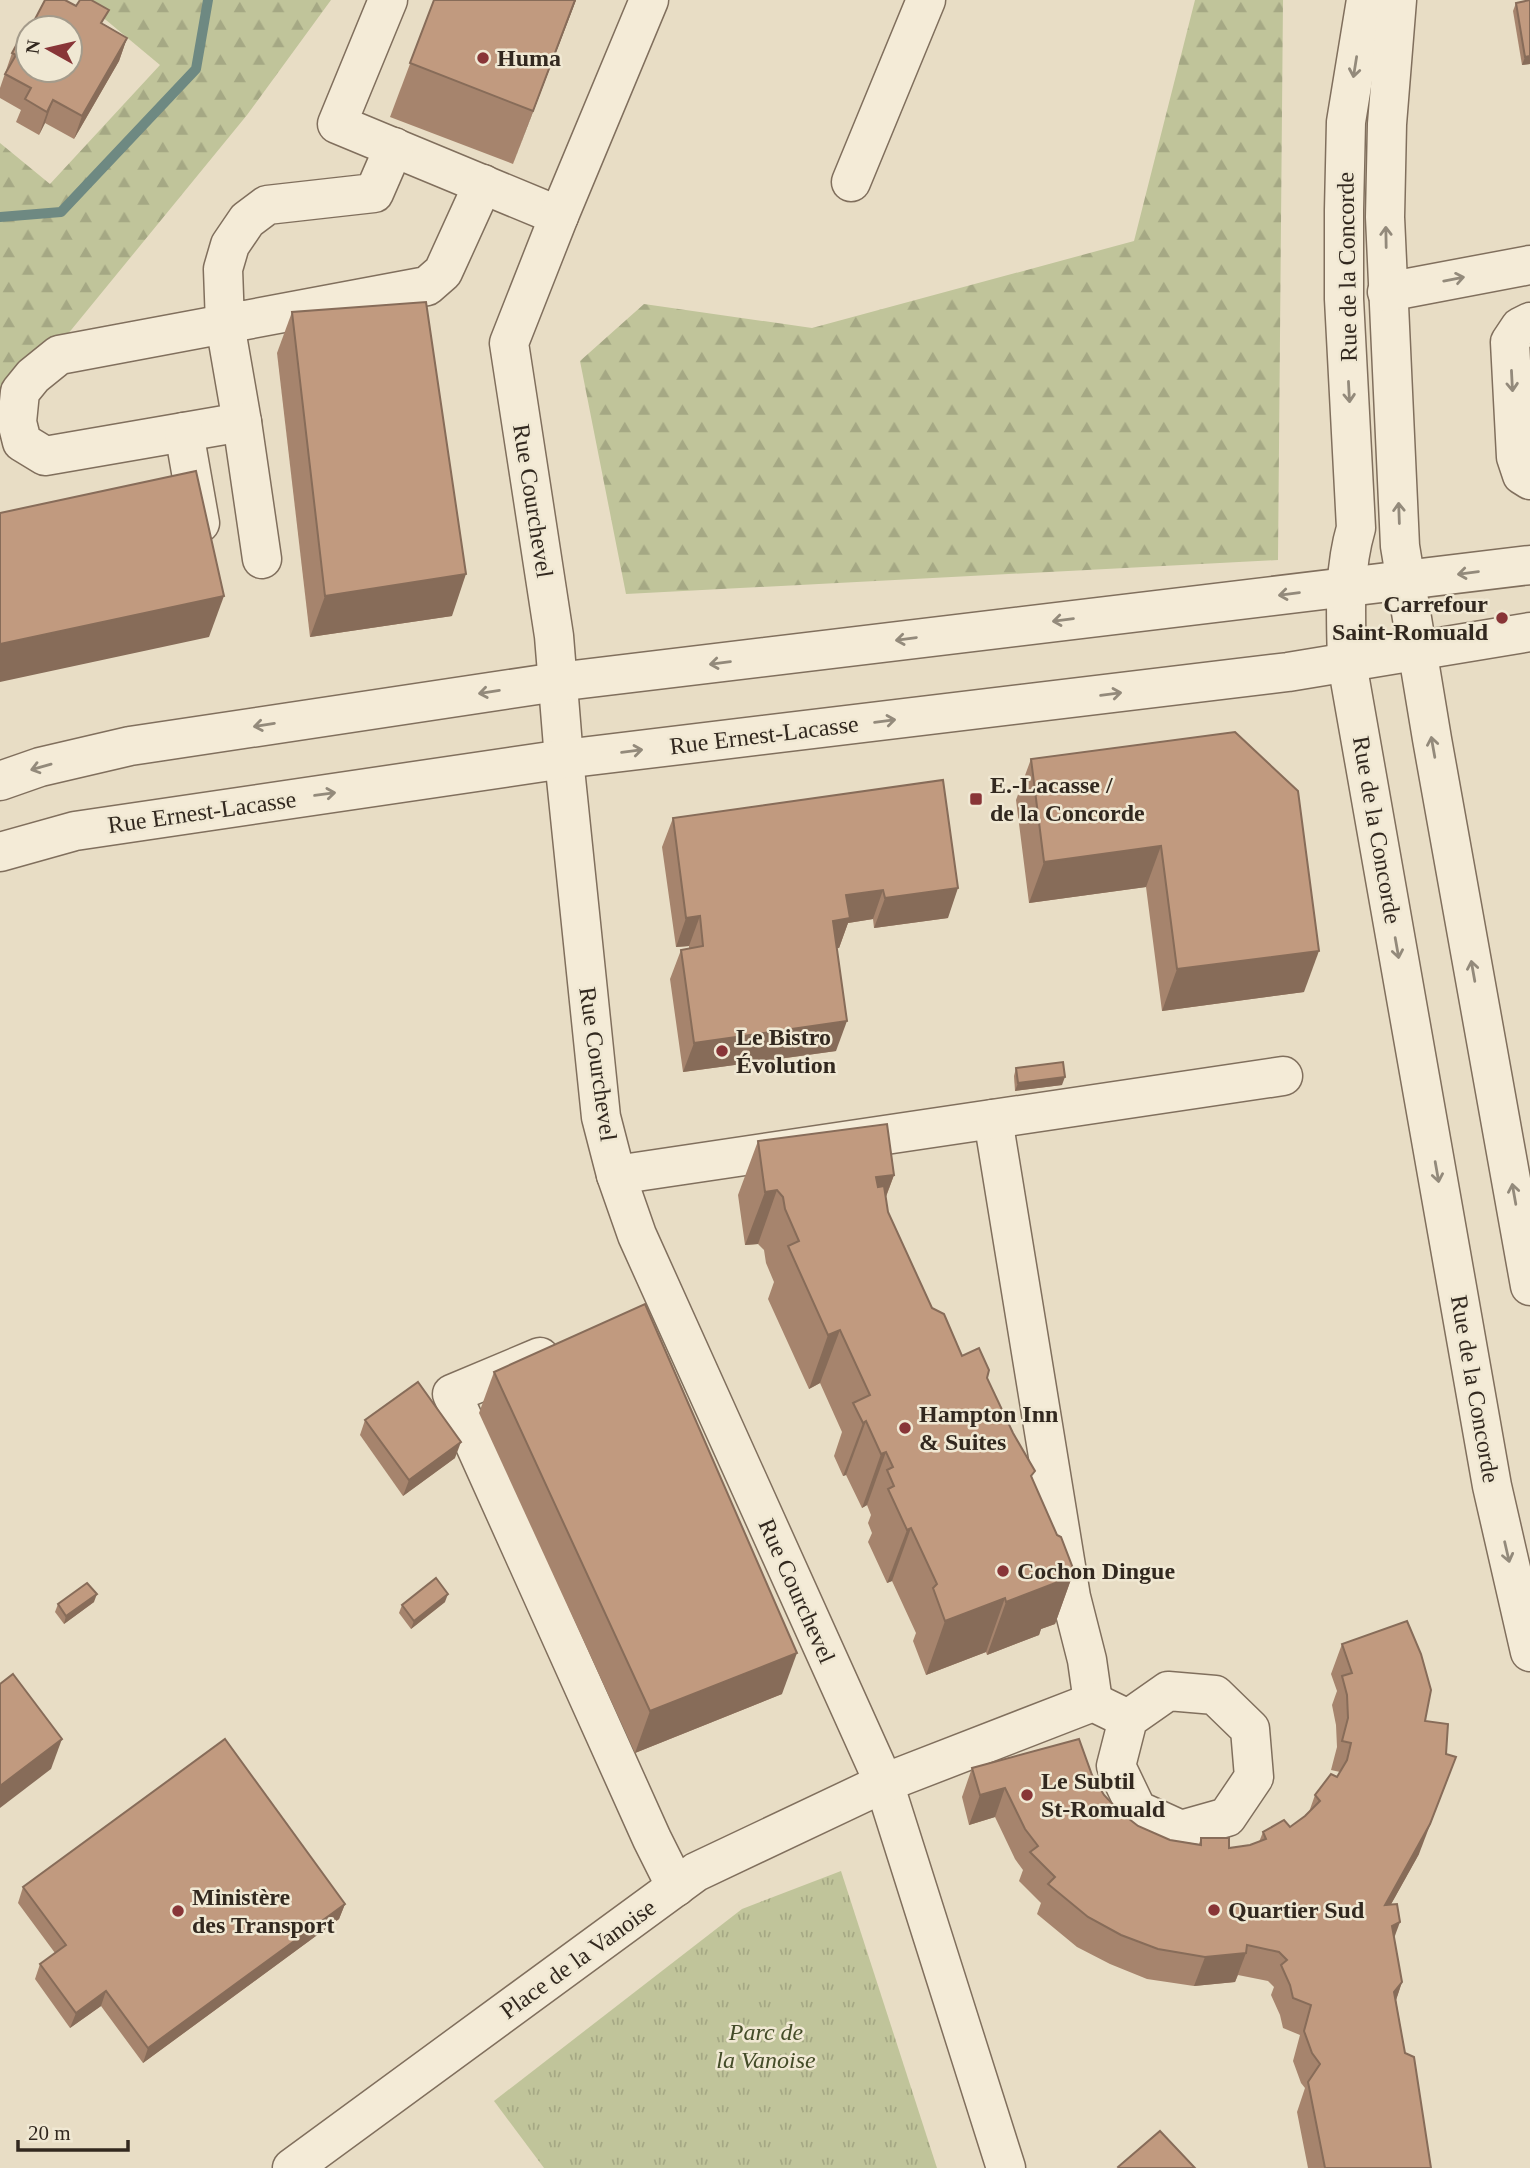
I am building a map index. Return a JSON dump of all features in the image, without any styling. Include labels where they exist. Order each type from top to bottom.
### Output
[{"type":"street","points":[[388,0],[337,124],[559,216]]},
{"type":"street","name":"Rue Courchevel","points":[[649,0],[509,343],[554,636],[601,1117],[636,1234],[654,1308],[884,1783],[1006,2168]]},
{"type":"street","points":[[851,182],[926,0]]},
{"type":"street","name":"Rue de la Concorde","points":[[1366,0],[1346,122],[1344,299],[1356,528],[1349,552],[1346,588],[1347,663],[1492,1486],[1530,1652]]},
{"type":"street","name":"Rue de la Concorde","points":[[1397,0],[1387,124],[1387,292],[1400,546],[1530,1286]]},
{"type":"street","points":[[262,559],[225,324],[223,269],[230,245],[247,220],[267,205],[374,193],[394,147]]},
{"type":"street","points":[[242,422],[45,456],[22,442],[17,422],[20,393],[33,376],[59,355],[427,286],[443,272],[483,184]]},
{"type":"street","points":[[1387,292],[1530,265]]},
{"type":"street","points":[[1530,322],[1520,327],[1510,342],[1516,457],[1522,475],[1530,480]]},
{"type":"street","points":[[184,432],[204,540]]},
{"type":"street","points":[[0,781],[40,767],[130,746],[557,682],[1530,565]]},
{"type":"street","name":"Rue Ernest-Lacasse","points":[[0,852],[75,831],[564,759],[1288,673],[1530,632]]},
{"type":"street","points":[[617,1175],[1283,1076]]},
{"type":"street","points":[[993,1119],[1070,1597],[1087,1660],[1093,1702],[1128,1719]]},
{"type":"street","points":[[566,1346],[452,1394],[676,1887]]},
{"type":"street","name":"Place de la Vanoise","points":[[292,2168],[696,1872],[884,1783],[1093,1702]]},
{"type":"green space","points":[[82,0],[331,0],[247,115],[0,417],[0,143],[50,184],[160,65]]},
{"type":"green space","points":[[1195,0],[1283,0],[1278,560],[626,594],[580,361],[644,304],[812,328],[1134,241]]},
{"type":"green space","name":"Parc de la Vanoise","points":[[841,1871],[937,2168],[544,2168],[494,2101],[742,1909]]},
{"type":"building","points":[[45,0],[65,0],[76,6],[80,0],[91,0],[109,10],[101,23],[127,38],[82,116],[53,100],[47,112],[25,99],[31,88],[24,84],[84,84],[84,14],[38,14]]},
{"type":"building","name":"Huma","points":[[434,0],[575,0],[533,111],[410,63]]},
{"type":"building","points":[[1530,0],[1530,56],[1525,57],[1516,3]]},
{"type":"building","points":[[14,58],[14,79],[5,74]]},
{"type":"building","points":[[426,302],[466,574],[325,596],[292,312]]},
{"type":"building","points":[[196,471],[224,596],[0,644],[0,513]]},
{"type":"building","points":[[1235,732],[1298,791],[1319,951],[1177,969],[1161,846],[1044,862],[1031,759]]},
{"type":"building","points":[[943,780],[958,888],[885,898],[883,890],[846,895],[850,918],[833,921],[847,1021],[694,1043],[681,950],[703,946],[700,916],[686,918],[673,818]]},
{"type":"building","points":[[1063,1062],[1065,1077],[1018,1083],[1016,1068]]},
{"type":"building","name":"Hampton Inn & Suites","points":[[887,1124],[894,1175],[876,1177],[878,1187],[884,1186],[888,1212],[932,1308],[944,1314],[962,1356],[979,1348],[989,1370],[987,1378],[1013,1433],[1035,1471],[1031,1476],[1057,1535],[1061,1537],[1074,1571],[1056,1577],[1058,1582],[1006,1602],[1005,1598],[945,1621],[933,1588],[937,1584],[911,1528],[907,1530],[888,1489],[894,1486],[887,1470],[893,1467],[886,1452],[881,1454],[866,1421],[863,1423],[853,1403],[870,1395],[840,1330],[828,1335],[788,1246],[799,1241],[785,1209],[783,1197],[777,1190],[765,1192],[758,1141]]},
{"type":"building","points":[[645,1304],[797,1653],[650,1711],[494,1372]]},
{"type":"building","points":[[418,1382],[461,1442],[409,1480],[365,1420]]},
{"type":"building","points":[[436,1578],[448,1594],[414,1621],[402,1605]]},
{"type":"building","points":[[87,1583],[97,1594],[66,1616],[58,1604]]},
{"type":"building","name":"Quartier Sud","points":[[1407,1621],[1421,1654],[1431,1690],[1425,1721],[1448,1724],[1446,1754],[1456,1757],[1430,1824],[1385,1905],[1397,1904],[1400,1922],[1392,1926],[1402,1982],[1394,1992],[1405,2053],[1414,2057],[1431,2168],[1325,2168],[1308,2082],[1320,2064],[1312,2053],[1304,2031],[1311,2005],[1293,1998],[1281,1965],[1287,1960],[1279,1952],[1247,1945],[1246,1953],[1205,1957],[1158,1949],[1121,1935],[1088,1917],[1048,1884],[1055,1877],[1030,1852],[1038,1846],[1025,1829],[1005,1788],[980,1795],[972,1768],[1079,1739],[1092,1775],[1104,1795],[1138,1826],[1170,1840],[1201,1845],[1201,1838],[1229,1838],[1229,1848],[1250,1845],[1266,1839],[1263,1832],[1284,1820],[1290,1827],[1305,1816],[1320,1801],[1315,1795],[1331,1774],[1337,1777],[1347,1760],[1351,1743],[1342,1741],[1348,1718],[1347,1695],[1342,1676],[1352,1673],[1342,1644]]},
{"type":"building","points":[[13,1674],[62,1739],[0,1786],[0,1684]]},
{"type":"building","name":"Ministère des Transport","points":[[225,1739],[345,1904],[148,2048],[106,1991],[76,2013],[40,1964],[66,1945],[23,1887]]},
{"type":"building","points":[[1160,2131],[1195,2168],[1118,2167]]},
{"type":"waterway","points":[[0,217],[61,212],[196,69],[208,0]]},
{"type":"place","name":"Huma","points":[[483,58]]},
{"type":"place","name":"Carrefour Saint-Romuald","points":[[1502,618]]},
{"type":"place","name":"E.-Lacasse / de la Concorde","points":[[976,799]]},
{"type":"place","name":"Le Bistro Évolution","points":[[722,1051]]},
{"type":"place","name":"Hampton Inn & Suites","points":[[905,1428]]},
{"type":"place","name":"Cochon Dingue","points":[[1003,1571]]},
{"type":"place","name":"Le Subtil St-Romuald","points":[[1027,1795]]},
{"type":"place","name":"Quartier Sud","points":[[1214,1910]]},
{"type":"place","name":"Ministère des Transport","points":[[178,1911]]}]
